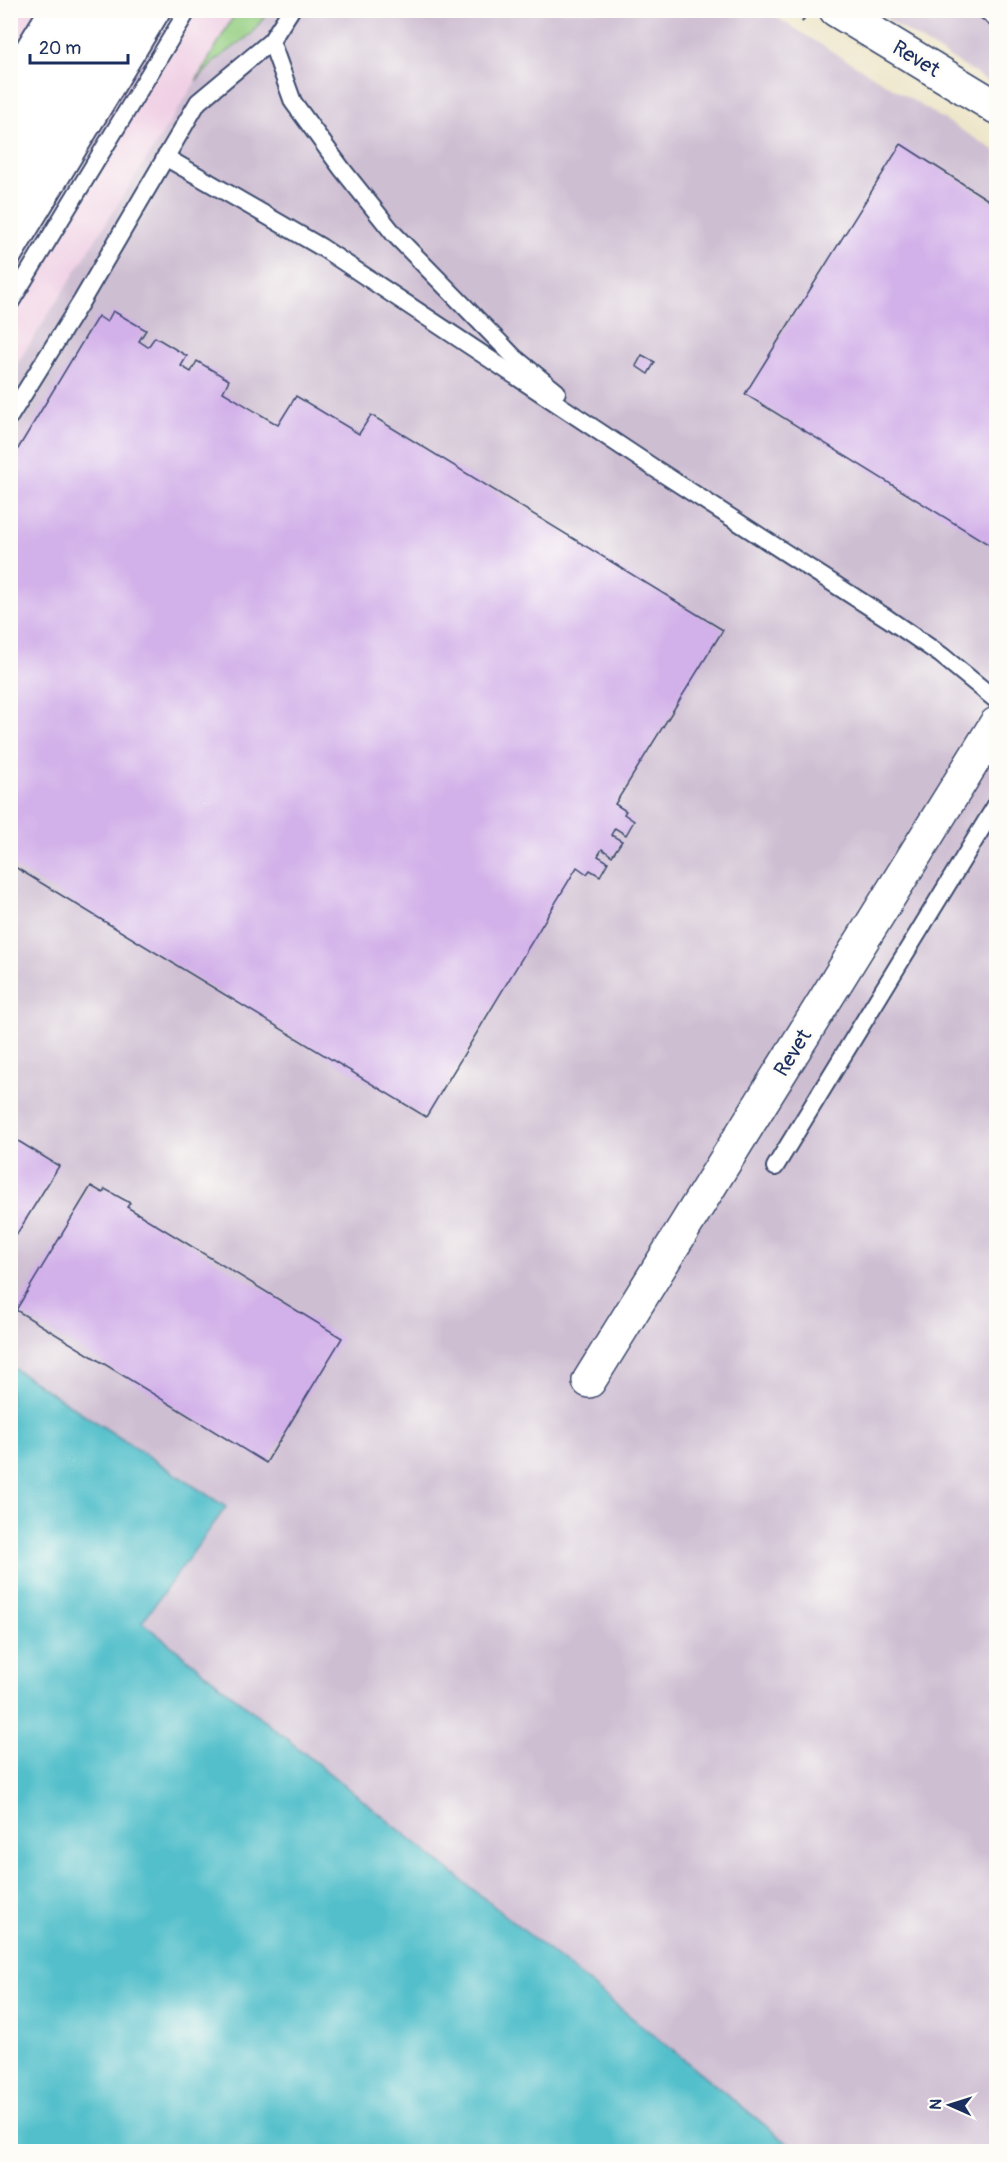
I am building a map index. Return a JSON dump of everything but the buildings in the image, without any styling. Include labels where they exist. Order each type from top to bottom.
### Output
[{"type":"street","name":"Revet","points":[[836,10],[996,107]]},
{"type":"street","name":"Revet","points":[[589,1381],[996,724]]},
{"type":"lane","points":[[10,70],[47,10]]},
{"type":"lane","points":[[10,98],[64,10]]},
{"type":"lane","points":[[10,121],[78,10]]},
{"type":"lane","points":[[10,145],[92,10]]},
{"type":"lane","points":[[10,168],[106,10]]},
{"type":"lane","points":[[10,191],[121,10]]},
{"type":"lane","points":[[10,215],[135,10]]},
{"type":"lane","points":[[10,239],[149,10]]},
{"type":"lane","points":[[10,262],[164,10]]},
{"type":"lane","points":[[10,303],[188,10]]},
{"type":"lane","points":[[10,416],[81,302],[198,102],[271,41],[291,10]]},
{"type":"lane","points":[[985,10],[996,18]]},
{"type":"lane","points":[[271,41],[293,102],[394,234],[514,357],[654,468]]},
{"type":"lane","points":[[165,158],[321,247],[654,468],[887,618],[941,655],[996,700]]},
{"type":"lane","points":[[775,1167],[996,805]]},
{"type":"shaded area","points":[[11,11],[269,11],[214,62],[11,374]]},
{"type":"shaded area","points":[[269,11],[766,11],[996,151],[996,2151],[797,2151],[142,1622],[226,1506],[11,1366],[10,375],[196,81],[214,62],[251,34]]},
{"type":"shaded area","points":[[877,11],[996,11],[996,86],[896,25]]},
{"type":"green space","points":[[237,10],[269,11],[251,34],[214,62],[196,81]]},
{"type":"water","points":[[10,1366],[226,1507],[142,1622],[797,2151],[11,2151]]}]
